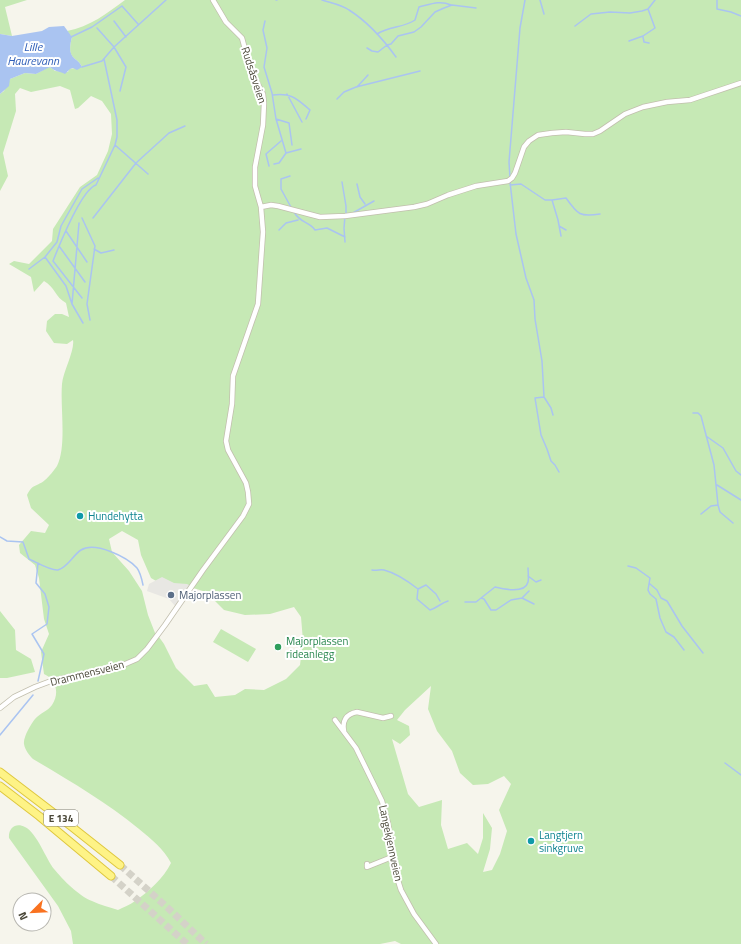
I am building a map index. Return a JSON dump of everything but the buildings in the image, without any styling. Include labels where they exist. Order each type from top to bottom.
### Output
[{"type":"highway","name":"E 134","points":[[0,772],[120,865]]},
{"type":"highway","name":"E 134","points":[[0,786],[39,816],[111,876]]},
{"type":"street","name":"Rudsåsveien","points":[[192,586],[245,513],[249,501],[244,479],[228,450],[226,441],[232,404],[233,376],[258,304],[262,243],[261,207],[255,186],[255,167],[263,125],[264,98],[251,71],[242,38],[224,20],[213,0]]},
{"type":"street","points":[[261,207],[271,205],[278,206],[328,218],[420,206],[476,186],[508,181],[514,176],[526,144],[531,139],[538,136],[566,132],[593,134],[625,114],[643,107],[667,102],[690,100],[741,83]]},
{"type":"street","name":"Drammensveien","points":[[0,708],[23,692],[46,683],[123,665],[134,661],[146,649],[192,586]]},
{"type":"street","points":[[344,731],[344,720],[353,713],[357,712],[383,718],[391,716]]},
{"type":"street","name":"Langekjennveien","points":[[335,720],[356,748],[382,801],[388,823],[392,857],[401,890],[414,914],[436,944]]},
{"type":"street","points":[[367,864],[367,867],[392,857]]},
{"type":"green space","points":[[0,0],[27,0],[5,7],[12,36],[0,34]]},
{"type":"green space","points":[[125,0],[741,0],[741,944],[401,944],[395,941],[380,944],[73,944],[71,931],[52,898],[52,892],[48,892],[9,838],[10,831],[13,827],[19,825],[29,830],[37,840],[54,869],[77,892],[87,899],[118,910],[133,902],[150,889],[160,879],[171,863],[153,840],[101,801],[33,759],[25,748],[24,741],[31,724],[52,705],[56,696],[56,687],[51,679],[44,674],[41,652],[49,634],[44,619],[39,578],[35,565],[20,553],[19,545],[31,531],[45,533],[49,525],[31,508],[27,495],[33,487],[47,479],[57,466],[60,458],[62,448],[62,384],[64,373],[71,355],[73,340],[67,344],[54,343],[46,331],[47,321],[55,314],[62,314],[69,317],[66,303],[59,298],[48,283],[44,281],[34,292],[31,277],[9,264],[14,261],[29,264],[52,241],[53,229],[80,187],[97,175],[108,151],[112,134],[111,114],[102,101],[91,96],[75,109],[70,90],[60,86],[31,92],[20,88],[15,94],[16,111],[3,153],[8,176],[0,191],[0,94],[4,91],[10,79],[25,73],[36,74],[50,67],[55,71],[68,72],[69,69],[82,67],[71,55],[70,46],[72,37],[67,31],[91,23]],"holes":[[[122,531],[138,540],[141,555],[151,578],[163,585],[187,586],[206,592],[224,610],[245,615],[270,614],[294,607],[301,617],[303,641],[300,665],[286,679],[264,690],[245,689],[235,695],[215,697],[207,684],[194,686],[176,668],[164,644],[159,637],[157,638],[148,615],[142,591],[129,571],[112,552],[109,539]],[[431,686],[428,709],[437,731],[452,751],[460,773],[473,785],[488,784],[504,776],[511,784],[499,810],[507,831],[500,854],[492,870],[483,872],[490,849],[492,828],[483,813],[483,838],[478,854],[467,843],[448,849],[441,825],[442,800],[419,807],[408,794],[392,739],[400,744],[410,735],[409,726],[397,720],[405,710]]]},
{"type":"green space","points":[[0,611],[15,630],[16,650],[31,659],[35,672],[0,678]]},
{"type":"green space","points":[[221,629],[256,649],[248,662],[213,642]]},
{"type":"shaded area","name":"Majorplassen","points":[[162,577],[174,583],[187,584],[191,586],[176,607],[169,599],[147,591],[149,584]]},
{"type":"water","name":"Lille Haurevann","points":[[64,26],[72,37],[70,52],[82,67],[77,70],[73,68],[70,69],[65,74],[55,71],[50,67],[36,74],[25,73],[10,79],[9,86],[0,94],[0,34],[12,36],[42,31],[49,27]]},
{"type":"waterway","points":[[82,67],[102,61],[114,47],[166,0]]},
{"type":"waterway","points":[[322,0],[346,8],[363,20],[375,31],[396,57]]},
{"type":"waterway","points":[[510,178],[509,162],[520,28],[525,0]]},
{"type":"waterway","points":[[540,0],[544,14]]},
{"type":"waterway","points":[[575,26],[591,14],[610,12],[630,13],[642,11],[648,9],[655,0]]},
{"type":"waterway","points":[[717,0],[717,9],[741,16]]},
{"type":"waterway","points":[[377,34],[415,20],[419,7],[439,3],[451,5]]},
{"type":"waterway","points":[[367,48],[378,52],[387,45],[391,44],[398,36],[414,32],[421,27],[435,12],[452,5],[476,8]]},
{"type":"waterway","points":[[71,37],[92,27],[122,6],[138,24]]},
{"type":"waterway","points":[[629,41],[643,36],[655,28],[648,9]]},
{"type":"waterway","points":[[114,21],[126,37]]},
{"type":"waterway","points":[[265,21],[263,30],[267,48],[264,67],[272,93],[276,119],[286,153]]},
{"type":"waterway","points":[[97,28],[114,47],[126,67],[120,91]]},
{"type":"waterway","points":[[643,37],[644,42],[649,43]]},
{"type":"waterway","points":[[82,298],[53,261],[77,207],[90,189],[96,185],[115,145],[117,137],[117,120],[104,59]]},
{"type":"waterway","points":[[337,99],[344,92],[356,87],[420,71]]},
{"type":"waterway","points":[[357,87],[368,75]]},
{"type":"waterway","points":[[287,94],[302,122]]},
{"type":"waterway","points":[[273,95],[285,95],[297,99],[310,110],[306,119]]},
{"type":"waterway","points":[[276,119],[289,123],[292,145]]},
{"type":"waterway","points":[[93,218],[136,163],[169,133],[185,126]]},
{"type":"waterway","points":[[269,166],[266,154],[281,141]]},
{"type":"waterway","points":[[115,145],[148,174]]},
{"type":"waterway","points":[[286,153],[301,149]]},
{"type":"waterway","points":[[274,164],[279,163],[286,153]]},
{"type":"waterway","points":[[290,176],[281,179],[281,189],[292,209]]},
{"type":"waterway","points":[[29,269],[45,257],[57,242],[61,226],[82,189],[98,178]]},
{"type":"waterway","points":[[342,182],[346,214]]},
{"type":"waterway","points":[[510,182],[516,234],[526,278],[534,300],[535,319],[542,361],[544,397],[535,398],[541,435],[551,461],[559,472]]},
{"type":"waterway","points":[[357,184],[360,197],[365,204]]},
{"type":"waterway","points":[[510,185],[521,184],[545,200],[552,200],[561,236]]},
{"type":"waterway","points":[[552,200],[566,198],[580,214],[600,214]]},
{"type":"waterway","points":[[351,214],[374,201]]},
{"type":"waterway","points":[[294,212],[299,219],[313,227],[315,230],[327,228],[345,237]]},
{"type":"waterway","points":[[345,216],[345,242]]},
{"type":"waterway","points":[[82,218],[95,246],[87,304],[90,320]]},
{"type":"waterway","points":[[279,230],[286,223],[298,220]]},
{"type":"waterway","points":[[72,304],[79,223]]},
{"type":"waterway","points":[[559,226],[566,230]]},
{"type":"waterway","points":[[66,231],[87,262]]},
{"type":"waterway","points":[[59,246],[85,282]]},
{"type":"waterway","points":[[94,249],[101,253],[114,250]]},
{"type":"waterway","points":[[45,257],[66,286],[72,304],[83,323]]},
{"type":"waterway","points":[[544,397],[551,408],[553,415]]},
{"type":"waterway","points":[[693,413],[698,413],[701,416],[714,465],[720,512],[733,523]]},
{"type":"waterway","points":[[706,436],[723,448],[736,471],[741,475]]},
{"type":"waterway","points":[[717,485],[741,500]]},
{"type":"waterway","points":[[701,514],[711,506],[718,505]]},
{"type":"waterway","points":[[0,537],[7,541],[23,542],[29,559],[55,570],[65,566],[81,550],[94,547],[102,549],[119,555],[137,568],[143,585]]},
{"type":"waterway","points":[[38,563],[36,583],[45,594],[49,607],[47,624],[32,634],[44,654],[38,681]]},
{"type":"waterway","points":[[628,566],[636,568],[650,578],[648,590],[656,599],[660,618],[666,632],[674,637],[684,650]]},
{"type":"waterway","points":[[465,602],[476,602],[495,587],[513,590],[523,588],[528,582],[528,568]]},
{"type":"waterway","points":[[372,570],[389,571],[418,589],[426,585],[436,594],[440,601]]},
{"type":"waterway","points":[[528,576],[536,582],[541,580]]},
{"type":"waterway","points":[[650,584],[657,590],[661,598],[667,601],[682,626],[703,653]]},
{"type":"waterway","points":[[418,589],[417,599],[430,610],[448,601]]},
{"type":"waterway","points":[[481,598],[484,599],[491,610],[496,610],[511,600],[522,598],[529,591]]},
{"type":"waterway","points":[[522,598],[534,604]]},
{"type":"waterway","points":[[0,735],[33,695]]},
{"type":"waterway","points":[[725,763],[741,775]]},
{"type":"tunnel","points":[[120,865],[206,944]]},
{"type":"tunnel","points":[[111,876],[187,944]]},
{"type":"place","name":"Hundehytta","points":[[80,516]]},
{"type":"place","name":"Majorplassen","points":[[171,595]]},
{"type":"place","name":"Majorplassen rideanlegg","points":[[278,647]]},
{"type":"place","name":"Langtjern sinkgruve","points":[[531,841]]}]
